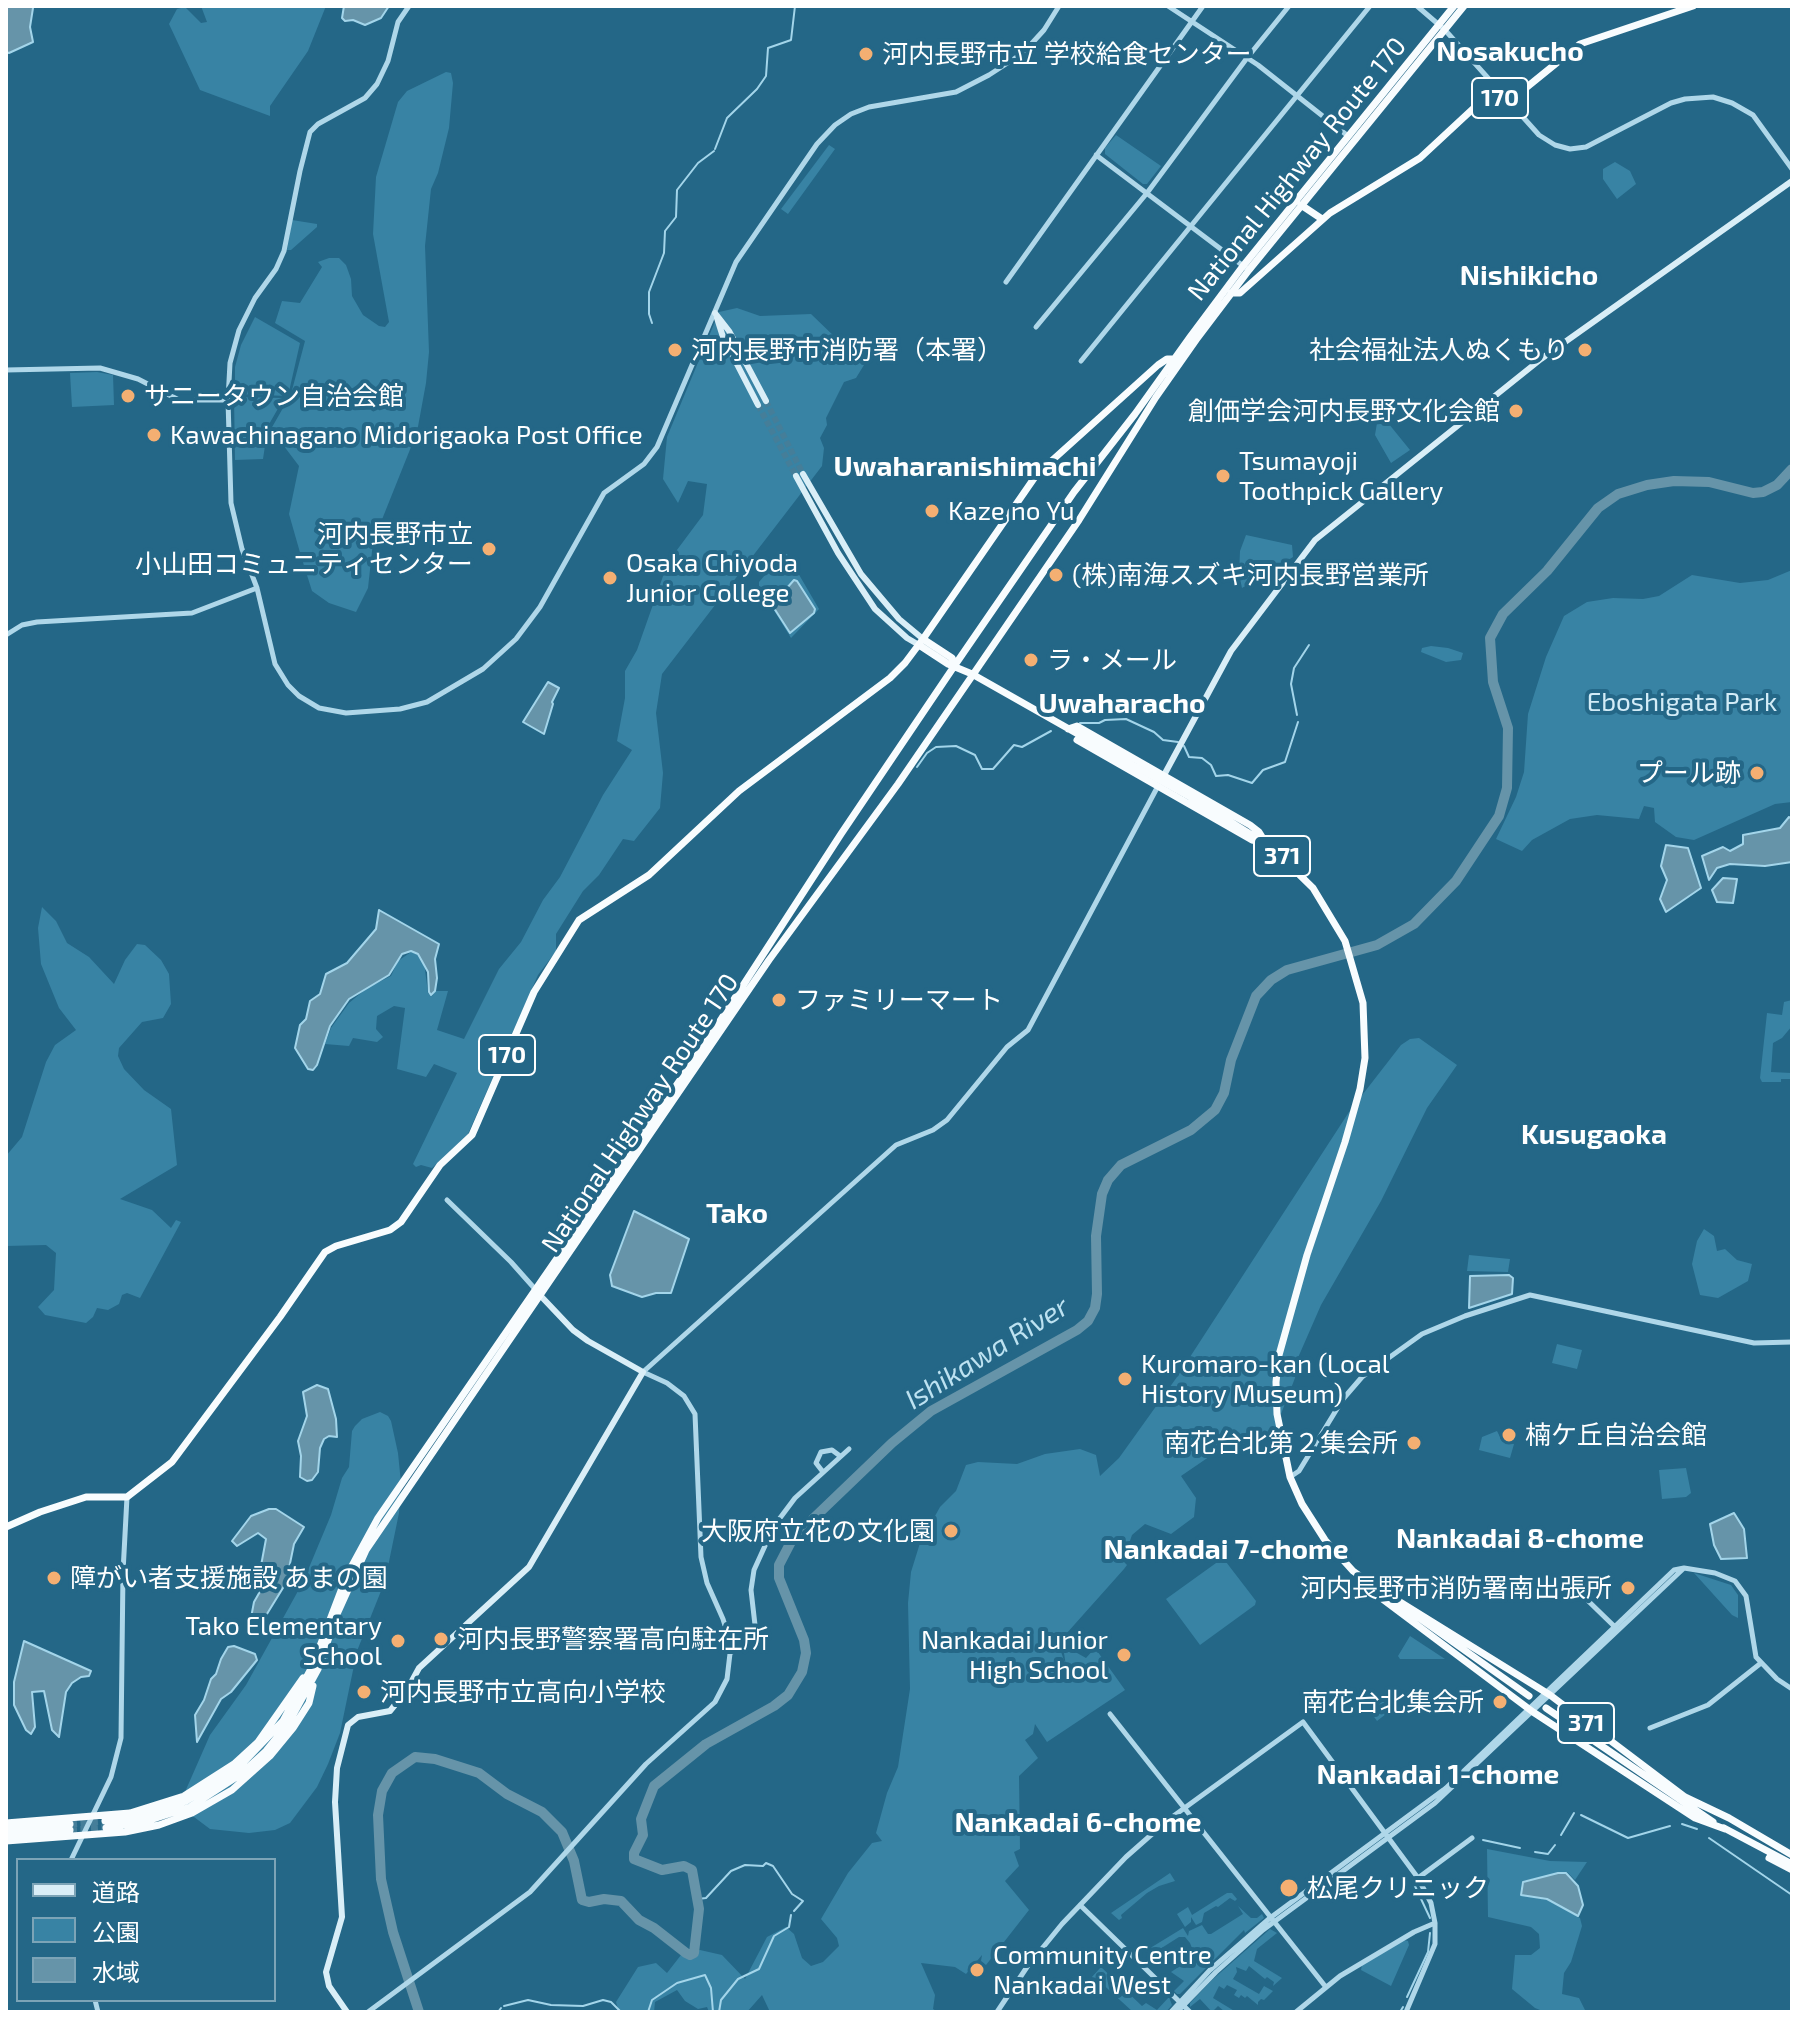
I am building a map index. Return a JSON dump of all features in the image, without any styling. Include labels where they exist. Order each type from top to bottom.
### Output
[{"type":"highway","name":"National Highway Route 170","points":[[1442,27],[1454,6]]},
{"type":"highway","name":"National Highway Route 170","points":[[106,1824],[176,1805],[237,1769],[283,1721],[315,1668],[330,1613],[361,1547],[769,960],[883,806],[1079,520],[1177,361],[1246,268],[1351,138],[1442,27],[1464,6]]},
{"type":"highway","name":"National Highway Route 170","points":[[1231,293],[1240,293],[1322,219],[1408,167],[1440,142],[1476,106],[1536,81],[1580,44],[1693,6]]},
{"type":"highway","points":[[1299,203],[1322,219]]},
{"type":"highway","name":"National Highway Route 170","points":[[538,1292],[955,665],[1069,500],[1231,293],[1246,268]]},
{"type":"highway","name":"National Highway Route 170","points":[[127,1497],[177,1456],[325,1252],[390,1230],[401,1222],[440,1165],[472,1135],[534,992],[579,920],[649,875],[739,791],[890,678],[921,642],[1037,474],[1158,365],[1167,359],[1177,361]]},
{"type":"highway","name":"371","points":[[921,642],[952,658],[955,665],[1266,843],[1313,888],[1345,941],[1356,971],[1365,1015],[1363,1072],[1345,1142],[1307,1255],[1279,1355],[1276,1382],[1277,1414],[1290,1477],[1302,1504],[1325,1540],[1384,1602],[1531,1710],[1703,1822],[1792,1870]]},
{"type":"highway","points":[[1077,726],[1250,825],[1266,843],[1252,840],[1075,739],[1068,729],[1077,726]]},
{"type":"highway","points":[[6,1527],[86,1497],[127,1497]]},
{"type":"highway","name":"371","points":[[1353,1571],[1529,1696]]},
{"type":"highway","name":"371","points":[[1380,1592],[1409,1606],[1548,1693],[1685,1797],[1729,1818],[1789,1854]]},
{"type":"highway","points":[[6,1829],[130,1813],[184,1796],[234,1764],[258,1742],[315,1668]]},
{"type":"highway","points":[[6,1841],[125,1832],[159,1825],[192,1813],[232,1790],[270,1756],[309,1703],[315,1668]]},
{"type":"highway","name":"371","points":[[1546,1708],[1696,1811],[1792,1864]]},
{"type":"highway","name":"371","points":[[1696,1811],[1716,1817],[1789,1854]]},
{"type":"highway","name":"371","points":[[1703,1822],[1725,1829]]},
{"type":"highway","points":[[6,1829],[70,1827]]},
{"type":"highway","name":"371","points":[[1744,1840],[1765,1856]]},
{"type":"main road","points":[[1158,786],[1231,651],[1315,540],[1541,359],[1792,181]]},
{"type":"main road","points":[[715,313],[729,331],[766,401]]},
{"type":"main road","points":[[715,313],[723,337],[758,405]]},
{"type":"main road","points":[[800,475],[861,574],[921,642]]},
{"type":"main road","points":[[347,2012],[329,1986],[326,1972],[342,1917],[335,1802],[337,1768],[348,1725],[358,1717],[390,1711],[419,1668],[529,1567],[643,1372],[573,1330],[538,1292]]},
{"type":"street","points":[[409,6],[398,22],[388,61],[377,84],[365,98],[318,124],[307,138],[284,251],[239,330],[230,363],[231,503],[280,673],[299,696],[319,708],[346,713],[400,709],[427,702],[483,669],[523,630],[540,607],[604,493],[644,464],[657,447],[736,262],[817,144],[835,125],[869,107],[956,92],[989,75],[1023,53],[1044,30],[1059,6]]},
{"type":"street","points":[[1168,6],[1247,58],[1351,138]]},
{"type":"street","points":[[1006,282],[1203,6]]},
{"type":"street","points":[[1036,327],[1147,193],[1289,6]]},
{"type":"street","points":[[1081,361],[1370,6]]},
{"type":"street","points":[[1417,6],[1442,27],[1539,135],[1555,145],[1570,149],[1596,143],[1677,101],[1704,97],[1722,99],[1753,115],[1792,169]]},
{"type":"street","points":[[1096,155],[1246,268]]},
{"type":"street","points":[[6,370],[100,368],[138,379],[179,400],[228,400]]},
{"type":"street","points":[[6,635],[22,625],[37,622],[192,613],[257,588]]},
{"type":"street","points":[[368,2012],[530,1892],[646,1764],[715,1702],[727,1679],[732,1652],[727,1627],[707,1583],[701,1557],[695,1414],[684,1396],[667,1383],[643,1372],[896,1145],[933,1130],[947,1120],[1007,1047],[1028,1030],[1158,786]]},
{"type":"street","points":[[447,1200],[538,1292]]},
{"type":"street","points":[[1290,1477],[1299,1471],[1343,1399],[1362,1377],[1422,1334],[1530,1295],[1717,1336],[1759,1343],[1792,1342]]},
{"type":"street","points":[[732,1652],[745,1647],[753,1635],[752,1583],[757,1559],[766,1539],[786,1508],[849,1449]]},
{"type":"street","points":[[823,1472],[816,1463],[821,1452],[832,1450],[841,1457]]},
{"type":"street","points":[[72,1858],[111,1777],[123,1725],[123,1572],[127,1497]]},
{"type":"street","points":[[1174,2012],[1210,1970],[1272,1920],[1435,1803],[1674,1570],[1684,1568],[1726,1576],[1742,1589],[1746,1596],[1756,1657],[1792,1689]]},
{"type":"street","points":[[1581,1594],[1616,1629]]},
{"type":"street","points":[[1650,1728],[1708,1705],[1761,1663]]},
{"type":"street","points":[[1387,1836],[1446,1788],[1531,1710]]},
{"type":"street","points":[[1110,1714],[1325,1986]]},
{"type":"street","points":[[997,2012],[1043,1946],[1126,1857],[1185,1808],[1303,1722],[1418,1878],[1431,1903],[1435,1944],[1406,2012]]},
{"type":"street","points":[[1418,1878],[1472,1838]]},
{"type":"street","points":[[1080,1905],[1190,2012]]},
{"type":"street","points":[[1296,2012],[1325,1986],[1414,1932],[1435,1923]]},
{"type":"green space","points":[[201,6],[326,6],[308,51],[270,106],[270,116],[200,90],[169,24],[177,9],[185,7],[201,23],[207,22]]},
{"type":"green space","points":[[446,72],[451,73],[453,83],[449,128],[431,189],[425,246],[429,352],[426,383],[417,432],[373,542],[368,588],[356,612],[329,603],[312,591],[289,514],[299,466],[271,429],[291,394],[305,341],[275,323],[282,301],[300,303],[322,267],[318,262],[329,258],[339,258],[346,265],[352,296],[363,315],[379,326],[385,327],[389,322],[373,234],[376,177],[398,102],[407,91]]},
{"type":"green space","points":[[1116,135],[1161,166],[1147,184],[1105,154],[1105,148]]},
{"type":"green space","points":[[829,145],[835,149],[788,214],[781,209]]},
{"type":"green space","points":[[1615,162],[1630,171],[1636,184],[1617,199],[1603,179],[1603,169]]},
{"type":"green space","points":[[292,220],[317,224],[317,227],[291,250],[287,250]]},
{"type":"green space","points":[[737,308],[760,316],[811,314],[864,365],[856,378],[844,382],[826,418],[827,425],[820,438],[824,448],[822,466],[662,674],[656,713],[663,773],[660,808],[634,841],[623,839],[599,875],[583,891],[556,934],[556,951],[538,975],[468,1134],[432,1168],[416,1167],[413,1164],[457,1073],[434,1064],[426,1077],[397,1069],[405,1008],[394,1006],[377,1016],[376,1029],[383,1037],[377,1042],[353,1038],[349,1046],[325,1044],[331,1028],[349,1003],[367,988],[391,976],[398,961],[411,952],[418,954],[424,962],[428,993],[432,996],[436,991],[448,991],[437,1030],[464,1039],[499,969],[521,942],[603,795],[632,750],[617,741],[625,698],[625,671],[637,650],[668,562],[703,515],[707,484],[688,481],[678,503],[663,479],[667,437],[719,312]]},
{"type":"green space","points":[[255,317],[300,343],[288,396],[235,394],[235,367],[241,345]]},
{"type":"green space","points":[[70,373],[113,375],[114,405],[72,407]]},
{"type":"green space","points":[[234,397],[284,398],[268,426],[263,459],[235,460]]},
{"type":"green space","points":[[1384,418],[1410,450],[1391,463],[1375,435],[1377,423]]},
{"type":"green space","points":[[1246,535],[1292,545],[1293,557],[1242,588],[1240,551]]},
{"type":"green space","points":[[783,554],[787,554],[819,609],[791,638],[759,586]]},
{"type":"green space","name":"Eboshigata Park","points":[[1792,570],[1792,802],[1775,804],[1694,840],[1676,837],[1655,822],[1654,808],[1644,806],[1639,819],[1597,815],[1570,819],[1532,840],[1522,851],[1496,839],[1524,772],[1528,714],[1546,657],[1564,616],[1587,602],[1659,596],[1692,575],[1740,583],[1768,580]]},
{"type":"green space","points":[[1431,646],[1463,653],[1461,660],[1446,662],[1421,652],[1422,648]]},
{"type":"green space","points":[[42,907],[56,921],[67,943],[89,957],[114,984],[125,960],[137,944],[145,945],[161,960],[169,974],[171,1004],[163,1018],[142,1022],[119,1048],[118,1056],[124,1069],[144,1090],[171,1109],[177,1165],[120,1199],[152,1210],[171,1228],[176,1220],[181,1222],[140,1298],[127,1293],[122,1295],[119,1304],[108,1310],[97,1308],[86,1323],[45,1315],[38,1307],[54,1290],[56,1253],[46,1245],[6,1246],[6,1156],[22,1137],[46,1062],[55,1045],[76,1030],[59,1008],[41,964],[38,928]]},
{"type":"green space","points":[[1792,1000],[1792,1026],[1773,1043],[1771,1072],[1791,1073],[1791,1079],[1762,1082],[1767,1013],[1782,1015],[1784,1002]]},
{"type":"green space","points":[[1419,1038],[1457,1065],[1427,1108],[1381,1201],[1321,1305],[1297,1360],[1295,1378],[1272,1437],[1222,1448],[1181,1476],[1196,1498],[1194,1517],[1171,1534],[1145,1524],[1132,1535],[1123,1561],[1127,1565],[1058,1643],[1066,1666],[1064,1653],[1070,1649],[1086,1658],[1095,1648],[1125,1690],[1047,1742],[1035,1724],[1033,1734],[1025,1740],[1038,1758],[1019,1776],[1020,1849],[1014,1852],[1019,1866],[1005,1881],[1029,1910],[986,1965],[981,1961],[982,1955],[966,1974],[955,1967],[921,1963],[935,1995],[933,2009],[938,2012],[770,2012],[762,1995],[747,2012],[709,2012],[707,2007],[698,2009],[685,2001],[677,1990],[655,2002],[654,2012],[619,2012],[616,2002],[638,1967],[656,1963],[667,1973],[681,1955],[700,1950],[722,1955],[745,1979],[767,1937],[786,1927],[794,1934],[802,1958],[811,1966],[823,1962],[839,1946],[837,1938],[821,1919],[848,1873],[872,1843],[882,1841],[876,1833],[898,1767],[910,1689],[908,1603],[911,1572],[920,1543],[940,1507],[956,1491],[966,1465],[978,1462],[1017,1464],[1045,1454],[1080,1449],[1096,1455],[1100,1476],[1119,1458],[1177,1377],[1349,1112],[1401,1045]]},
{"type":"green space","points":[[1704,1229],[1714,1236],[1717,1251],[1725,1249],[1737,1260],[1752,1264],[1748,1281],[1718,1298],[1700,1295],[1692,1264],[1697,1241]]},
{"type":"green space","points":[[1469,1255],[1510,1259],[1508,1272],[1467,1271]]},
{"type":"green space","points":[[1557,1344],[1582,1350],[1577,1369],[1552,1363]]},
{"type":"green space","points":[[380,1412],[391,1421],[398,1453],[401,1483],[399,1513],[385,1581],[357,1651],[340,1733],[328,1764],[317,1787],[290,1823],[275,1830],[249,1833],[210,1829],[186,1811],[181,1801],[210,1735],[246,1685],[303,1582],[331,1515],[342,1478],[349,1467],[352,1431],[362,1419]]},
{"type":"green space","points":[[1497,1431],[1502,1441],[1514,1444],[1510,1458],[1479,1450],[1482,1437]]},
{"type":"green space","points":[[1686,1468],[1691,1493],[1686,1497],[1662,1499],[1659,1470]]},
{"type":"green space","points":[[1223,1558],[1256,1601],[1255,1605],[1200,1645],[1166,1599]]},
{"type":"green space","points":[[1694,1573],[1731,1585],[1738,1595],[1738,1618],[1732,1615]]},
{"type":"green space","points":[[1410,1636],[1445,1659],[1400,1659],[1398,1656]]},
{"type":"green space","points":[[1358,1694],[1394,1694],[1400,1703],[1377,1721]]},
{"type":"green space","points":[[1487,1849],[1550,1861],[1587,1862],[1575,1880],[1567,1872],[1522,1881],[1520,1895],[1547,1900],[1580,1918],[1582,1926],[1571,1962],[1564,1973],[1562,1994],[1579,1998],[1586,2012],[1545,2012],[1535,2008],[1512,1989],[1515,1955],[1531,1955],[1540,1948],[1539,1934],[1531,1927],[1488,1917]]},
{"type":"green space","points":[[1170,1873],[1175,1881],[1147,1893],[1121,1915],[1122,1918],[1119,1920],[1111,1913]]},
{"type":"green space","points":[[1227,1893],[1232,1893],[1237,1899],[1230,1898],[1204,1913],[1202,1922],[1196,1925],[1191,1917],[1191,1922],[1185,1927],[1177,1914],[1188,1907],[1192,1915]]},
{"type":"green space","points":[[1238,1906],[1251,1918],[1262,1914],[1264,1918],[1245,1933],[1244,1930],[1177,1994],[1174,1991],[1184,1981],[1171,1972],[1195,1956],[1190,1943],[1185,1937],[1179,1937],[1160,1949],[1163,1954],[1157,1960],[1147,1950],[1183,1928],[1188,1936],[1189,1931],[1202,1925],[1211,1934],[1243,1914]]},
{"type":"green space","points":[[1270,1929],[1277,1933],[1257,1949],[1254,1961],[1282,1978],[1273,1986],[1274,1982],[1249,1966],[1246,1971],[1236,1967],[1233,1979],[1259,1994],[1264,1986],[1273,1991],[1264,2000],[1261,1999],[1258,2005],[1247,1996],[1241,1995],[1239,1998],[1234,1995],[1237,1990],[1227,1985],[1224,1989],[1219,1986],[1213,1998],[1236,2012],[1225,2012],[1218,2006],[1212,2012],[1200,1999],[1190,2007],[1190,2003],[1212,1980]]},
{"type":"green space","points":[[1404,1940],[1409,1945],[1391,1986],[1361,1970],[1362,1965]]},
{"type":"green space","points":[[1101,1967],[1142,2006],[1146,2003],[1157,2010],[1169,1997],[1172,2005],[1166,2012],[1133,2012],[1097,1979],[1094,1981],[1091,1978]]},
{"type":"water","points":[[6,6],[33,8],[30,27],[33,42],[9,53],[6,52]]},
{"type":"water","points":[[344,6],[389,6],[381,18],[365,25],[353,20],[345,21],[342,18]]},
{"type":"water","points":[[794,580],[815,609],[790,633],[772,605]]},
{"type":"water","points":[[548,682],[559,688],[544,734],[523,722]]},
{"type":"water","points":[[1789,817],[1792,819],[1792,862],[1765,866],[1730,864],[1717,868],[1709,880],[1702,856],[1723,847],[1730,851],[1743,844],[1743,835],[1780,828]]},
{"type":"water","points":[[1666,845],[1688,848],[1701,888],[1666,912],[1660,899],[1667,880],[1661,866]]},
{"type":"water","points":[[1723,878],[1737,879],[1733,903],[1717,902],[1712,890]]},
{"type":"water","points":[[379,910],[439,944],[435,959],[435,991],[431,995],[429,992],[428,972],[418,954],[411,951],[402,954],[389,975],[349,999],[330,1026],[317,1065],[313,1070],[308,1069],[295,1048],[310,1001],[320,994],[326,974],[347,963],[376,929]]},
{"type":"water","points":[[634,1211],[689,1239],[671,1293],[642,1297],[612,1286],[610,1275]]},
{"type":"water","points":[[1509,1275],[1513,1278],[1512,1294],[1469,1308],[1470,1276]]},
{"type":"water","points":[[317,1385],[328,1389],[337,1437],[324,1439],[318,1472],[307,1481],[300,1477],[298,1441],[307,1416],[303,1392]]},
{"type":"water","points":[[276,1509],[304,1527],[294,1544],[286,1583],[262,1622],[250,1634],[254,1602],[262,1588],[260,1571],[266,1539],[258,1533],[237,1546],[232,1541],[251,1516]]},
{"type":"water","points":[[1734,1513],[1744,1529],[1747,1558],[1721,1559],[1714,1545],[1710,1524]]},
{"type":"water","points":[[24,1641],[91,1671],[89,1676],[72,1683],[66,1692],[59,1737],[52,1730],[44,1691],[32,1692],[35,1727],[31,1734],[14,1705],[14,1682]]},
{"type":"water","points":[[234,1646],[255,1654],[257,1660],[231,1692],[221,1699],[197,1742],[195,1715],[221,1659],[228,1647]]},
{"type":"water","points":[[1566,1873],[1578,1886],[1583,1905],[1578,1916],[1547,1899],[1521,1895],[1523,1882]]},
{"type":"waterway","points":[[715,149],[727,118],[766,76],[768,48],[791,40],[795,6]]},
{"type":"waterway","points":[[652,323],[649,292],[664,253],[665,231],[676,217],[677,190],[698,163],[714,151]]},
{"type":"waterway","name":"Ishikawa River","points":[[419,2012],[393,1932],[381,1879],[378,1815],[382,1791],[392,1773],[415,1757],[435,1759],[479,1773],[507,1794],[542,1812],[562,1832],[574,1861],[582,1900],[621,1901],[639,1920],[686,1953],[694,1953],[699,1909],[692,1870],[684,1866],[662,1870],[634,1859],[643,1835],[641,1819],[654,1786],[706,1744],[774,1706],[788,1695],[802,1672],[806,1653],[804,1640],[779,1578],[779,1565],[793,1538],[892,1443],[931,1411],[1088,1321],[1095,1308],[1097,1294],[1096,1236],[1102,1194],[1108,1180],[1121,1165],[1191,1130],[1215,1110],[1224,1093],[1231,1060],[1256,996],[1271,980],[1287,970],[1377,945],[1414,924],[1456,881],[1499,816],[1507,788],[1508,728],[1493,682],[1490,638],[1503,614],[1547,571],[1598,508],[1618,494],[1674,481],[1709,482],[1753,493],[1763,492],[1777,485],[1792,469]]},
{"type":"waterway","points":[[1297,715],[1291,684],[1294,668],[1309,645]]},
{"type":"waterway","points":[[1080,723],[1126,719],[1154,732],[1163,740],[1178,742]]},
{"type":"waterway","points":[[1184,746],[1189,757],[1202,758],[1211,765],[1216,776],[1228,775],[1252,783],[1263,770],[1285,762],[1298,722]]},
{"type":"waterway","points":[[917,767],[936,747],[956,746],[975,755],[982,769],[993,769],[1014,745],[1022,747],[1051,731]]},
{"type":"waterway","points":[[1561,1835],[1574,1813]]},
{"type":"waterway","points":[[1581,1815],[1628,1838],[1670,1826]]},
{"type":"waterway","points":[[1682,1824],[1697,1829]]},
{"type":"waterway","points":[[1709,1838],[1792,1895]]},
{"type":"waterway","points":[[1483,1840],[1520,1848]]},
{"type":"waterway","points":[[1535,1852],[1548,1854],[1555,1845]]},
{"type":"waterway","points":[[698,1899],[706,1898],[731,1871],[745,1865],[763,1866],[766,1863],[773,1866],[792,1894],[803,1901],[794,1911]]},
{"type":"waterway","points":[[1414,1884],[1430,1918]]},
{"type":"waterway","points":[[719,2012],[721,2000],[738,1979],[759,1969],[774,1936],[789,1927],[791,1915]]},
{"type":"waterway","points":[[1407,1997],[1428,1952],[1430,1933]]},
{"type":"waterway","points":[[648,2012],[652,2000],[677,1983],[705,1975],[711,1988],[713,2012]]},
{"type":"waterway","points":[[504,2006],[528,2000],[551,2005],[583,2006],[603,2000],[611,2002],[621,2012]]},
{"type":"waterway","points":[[1400,2012],[1403,2007]]},
{"type":"waterway","points":[[498,2012],[501,2008]]},
{"type":"tunnel","points":[[766,401],[803,474]]},
{"type":"tunnel","points":[[758,405],[796,476]]},
{"type":"tunnel","points":[[70,1824],[105,1821]]},
{"type":"tunnel","points":[[70,1830],[106,1828]]},
{"type":"place","name":"河内長野市立 学校給食センター","points":[[866,54]]},
{"type":"place","name":"河内長野市消防署（本署）","points":[[675,350]]},
{"type":"place","name":"社会福祉法人ぬくもり","points":[[1585,350]]},
{"type":"place","name":"サニータウン自治会館","points":[[128,396]]},
{"type":"place","name":"創価学会河内長野文化会館","points":[[1516,411]]},
{"type":"place","name":"Kawachinagano Midorigaoka Post Office","points":[[154,435]]},
{"type":"place","name":"Tsumayoji Toothpick Gallery","points":[[1223,476]]},
{"type":"place","name":"Kaze no Yu","points":[[932,511]]},
{"type":"place","name":"河内長野市立 小山田コミュニティセンター","points":[[489,549]]},
{"type":"place","name":"(株)南海スズキ河内長野営業所","points":[[1056,575]]},
{"type":"place","name":"Osaka Chiyoda Junior College","points":[[610,578]]},
{"type":"place","name":"ラ・メール","points":[[1031,660]]},
{"type":"place","name":"プール跡","points":[[1757,773]]},
{"type":"place","name":"ファミリーマート","points":[[779,1000]]},
{"type":"place","name":"Kuromaro-kan (Local History Museum)","points":[[1125,1379]]},
{"type":"place","name":"楠ケ丘自治会館","points":[[1509,1435]]},
{"type":"place","name":"南花台北第２集会所","points":[[1414,1443]]},
{"type":"place","name":"大阪府立花の文化園","points":[[951,1531]]},
{"type":"place","name":"障がい者支援施設 あまの園","points":[[54,1578]]},
{"type":"place","name":"河内長野市消防署南出張所","points":[[1628,1588]]},
{"type":"place","name":"河内長野警察署高向駐在所","points":[[441,1639]]},
{"type":"place","name":"Tako Elementary School","points":[[398,1641]]},
{"type":"place","name":"Nankadai Junior High School","points":[[1124,1655]]},
{"type":"place","name":"河内長野市立高向小学校","points":[[364,1692]]},
{"type":"place","name":"南花台北集会所","points":[[1500,1702]]},
{"type":"place","name":"松尾クリニック","points":[[1289,1888]]},
{"type":"place","name":"Community Centre Nankadai West","points":[[977,1970]]},
{"type":"district","name":"Nosakucho","points":[[1510,52]]},
{"type":"district","name":"Nishikicho","points":[[1529,276]]},
{"type":"district","name":"Uwaharanishimachi","points":[[965,467]]},
{"type":"district","name":"Uwaharacho","points":[[1122,704]]},
{"type":"district","name":"Kusugaoka","points":[[1594,1135]]},
{"type":"district","name":"Tako","points":[[737,1214]]},
{"type":"district","name":"Nankadai 8-chome","points":[[1520,1539]]},
{"type":"district","name":"Nankadai 7-chome","points":[[1226,1550]]},
{"type":"district","name":"Nankadai 1-chome","points":[[1438,1775]]},
{"type":"district","name":"Nankadai 6-chome","points":[[1078,1823]]}]
